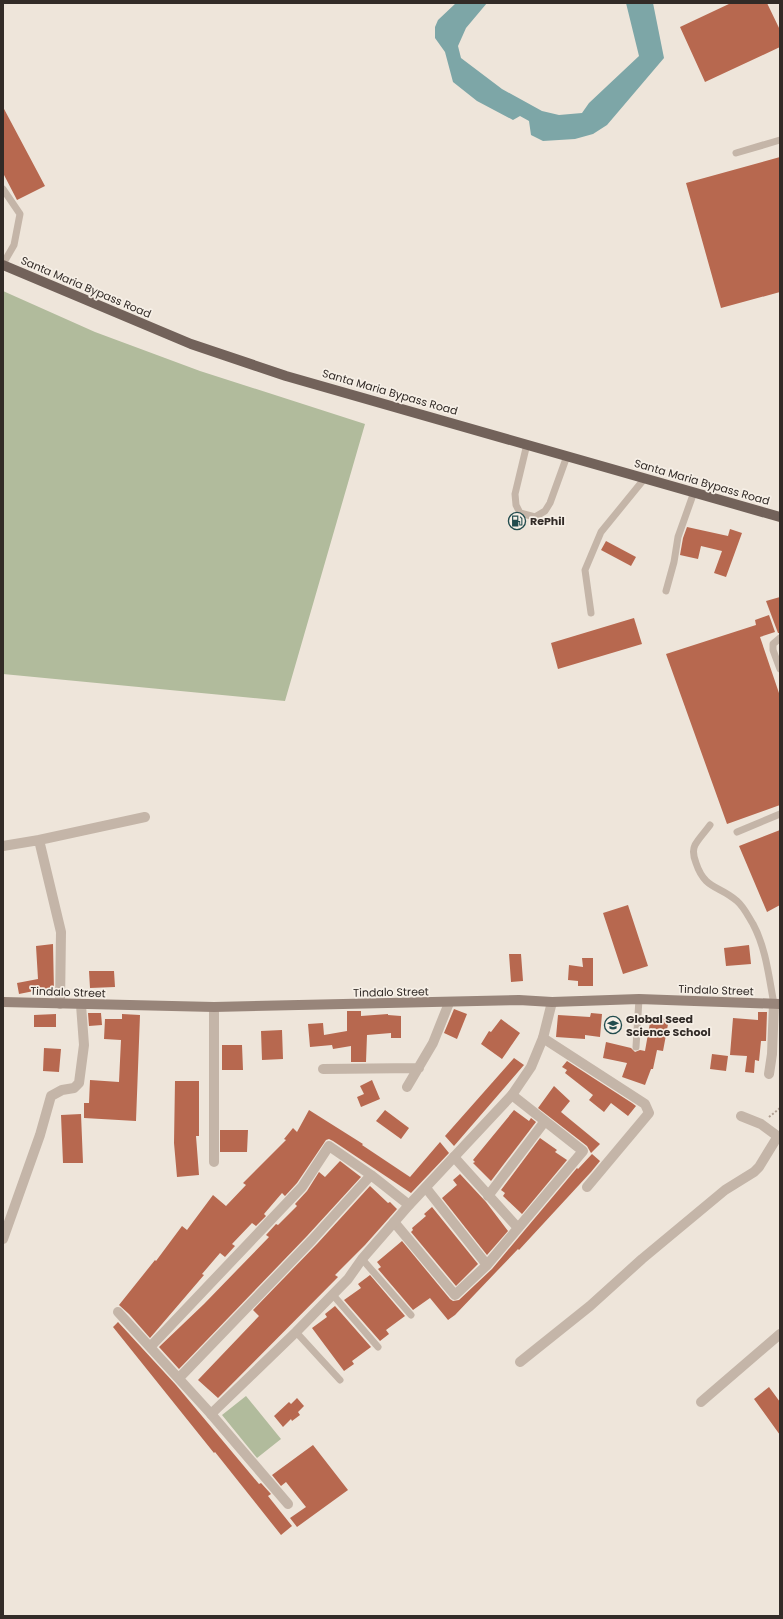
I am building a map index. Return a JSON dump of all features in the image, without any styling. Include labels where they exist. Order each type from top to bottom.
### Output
[{"type":"main road","name":"Santa Maria Bypass Road","points":[[3,264],[190,344],[286,376],[780,517]]},
{"type":"main road","name":"Tindalo Street","points":[[3,1002],[214,1007],[448,1003],[519,1000],[552,1002],[639,999],[777,1004]]},
{"type":"street","points":[[3,846],[39,840],[145,817]]},
{"type":"street","points":[[39,840],[61,932],[60,1004]]},
{"type":"street","points":[[211,1414],[333,1295],[409,1205],[512,1095],[531,1067],[543,1038],[552,1002]]},
{"type":"street","points":[[407,1087],[433,1043],[448,1003]]},
{"type":"street","points":[[769,1074],[777,1004]]},
{"type":"street","points":[[3,1239],[40,1135],[51,1096],[62,1090],[74,1088],[79,1083],[84,1044],[81,1005]]},
{"type":"street","points":[[214,1007],[214,1162]]},
{"type":"street","points":[[543,1038],[645,1104],[650,1113],[587,1187]]},
{"type":"street","points":[[323,1069],[419,1068]]},
{"type":"street","points":[[394,1222],[455,1295],[487,1265],[583,1151],[512,1095]]},
{"type":"street","points":[[520,1362],[590,1306],[642,1259],[725,1190],[754,1172],[759,1167],[779,1137],[761,1124],[741,1116]]},
{"type":"street","points":[[488,1196],[545,1121]]},
{"type":"street","points":[[151,1346],[302,1187],[330,1146],[371,1175],[409,1205]]},
{"type":"street","points":[[454,1157],[518,1228]]},
{"type":"street","points":[[179,1378],[312,1240],[371,1175]]},
{"type":"street","points":[[426,1188],[487,1265]]},
{"type":"street","points":[[118,1312],[151,1346],[288,1504]]},
{"type":"street","points":[[701,1402],[780,1334]]},
{"type":"lane","points":[[736,153],[780,140]]},
{"type":"lane","points":[[3,189],[20,214],[14,244],[3,264]]},
{"type":"lane","points":[[527,444],[515,494],[516,505],[520,513],[535,517],[546,511],[567,456]]},
{"type":"lane","points":[[591,613],[585,570],[601,532],[645,478]]},
{"type":"lane","points":[[666,591],[674,562],[678,537],[694,492]]},
{"type":"lane","points":[[780,638],[773,644],[773,650],[780,669]]},
{"type":"lane","points":[[737,832],[780,814]]},
{"type":"lane","points":[[710,825],[695,846],[693,854],[695,861],[704,881],[728,894],[738,902],[754,926],[761,943],[777,1004]]},
{"type":"lane","points":[[636,1047],[639,999]]},
{"type":"lane","points":[[362,1259],[411,1315]]},
{"type":"lane","points":[[333,1295],[378,1347]]},
{"type":"lane","points":[[296,1332],[340,1380]]},
{"type":"green space","points":[[3,291],[95,332],[200,371],[365,424],[285,701],[3,674]]},
{"type":"green space","points":[[246,1396],[281,1439],[257,1458],[222,1415]]},
{"type":"water","points":[[456,3],[487,3],[466,28],[458,46],[461,58],[502,89],[542,111],[559,115],[582,113],[589,103],[639,56],[626,3],[653,3],[664,58],[607,125],[593,134],[575,139],[543,141],[531,135],[529,121],[520,116],[513,120],[477,101],[453,82],[445,52],[435,38],[435,27],[438,20]]},
{"type":"building","points":[[731,3],[767,3],[780,30],[780,47],[705,82],[680,27]]},
{"type":"building","points":[[3,107],[45,186],[17,200],[3,173]]},
{"type":"building","points":[[780,157],[780,292],[721,308],[686,183]]},
{"type":"building","points":[[687,527],[728,536],[730,529],[742,533],[726,577],[714,573],[722,551],[701,546],[698,559],[680,555],[683,538]]},
{"type":"building","points":[[606,541],[636,557],[631,566],[601,550]]},
{"type":"building","points":[[780,597],[780,633],[778,633],[766,601]]},
{"type":"building","points":[[769,615],[775,632],[760,637],[780,696],[780,805],[727,824],[666,654],[756,625],[755,620]]},
{"type":"building","points":[[634,618],[642,644],[558,669],[551,643]]},
{"type":"building","points":[[780,830],[780,905],[767,912],[739,846]]},
{"type":"building","points":[[628,905],[648,966],[623,974],[603,913]]},
{"type":"building","points":[[53,944],[54,992],[40,994],[39,990],[19,994],[17,983],[38,979],[36,946]]},
{"type":"building","points":[[749,945],[751,964],[726,966],[724,948]]},
{"type":"building","points":[[509,954],[521,954],[523,981],[511,982]]},
{"type":"building","points":[[582,958],[593,958],[593,986],[578,986],[578,981],[568,980],[569,965],[583,967]]},
{"type":"building","points":[[89,971],[114,971],[115,987],[90,988]]},
{"type":"building","points":[[454,1009],[467,1014],[457,1039],[444,1033]]},
{"type":"building","points":[[347,1011],[361,1011],[361,1016],[388,1014],[401,1016],[401,1038],[391,1038],[391,1033],[367,1035],[366,1062],[351,1062],[351,1046],[333,1049],[332,1045],[310,1047],[308,1024],[323,1023],[324,1035],[347,1031]]},
{"type":"building","points":[[758,1012],[767,1012],[766,1041],[761,1041],[759,1061],[755,1060],[754,1073],[745,1072],[747,1056],[730,1055],[733,1018],[758,1020]]},
{"type":"building","points":[[88,1013],[101,1013],[102,1025],[89,1026]]},
{"type":"building","points":[[591,1013],[602,1014],[600,1037],[585,1035],[585,1039],[556,1037],[558,1015],[590,1017]]},
{"type":"building","points":[[56,1014],[56,1027],[34,1027],[34,1015]]},
{"type":"building","points":[[122,1014],[140,1015],[136,1121],[84,1118],[84,1103],[89,1103],[90,1080],[119,1082],[121,1040],[104,1039],[105,1019],[122,1019]]},
{"type":"building","points":[[651,1017],[669,1019],[663,1051],[657,1050],[653,1069],[651,1069],[645,1085],[622,1077],[627,1063],[603,1058],[606,1042],[631,1048],[635,1052],[640,1050],[645,1051]]},
{"type":"building","points":[[501,1019],[520,1033],[502,1059],[481,1044],[489,1031],[491,1032]]},
{"type":"building","points":[[282,1030],[283,1059],[262,1060],[261,1031]]},
{"type":"building","points":[[222,1045],[242,1045],[243,1070],[222,1070]]},
{"type":"building","points":[[44,1048],[61,1049],[59,1072],[43,1071]]},
{"type":"building","points":[[712,1054],[728,1056],[726,1071],[710,1069]]},
{"type":"building","points":[[514,1058],[524,1065],[454,1146],[445,1136]]},
{"type":"building","points":[[567,1061],[636,1106],[628,1116],[611,1103],[604,1112],[589,1100],[593,1095],[565,1073],[567,1070],[562,1067]]},
{"type":"building","points":[[372,1080],[380,1099],[361,1107],[357,1097],[364,1094],[360,1086]]},
{"type":"building","points":[[175,1081],[199,1081],[199,1136],[196,1136],[199,1175],[177,1177],[174,1143]]},
{"type":"building","points":[[554,1086],[570,1101],[561,1112],[600,1144],[591,1153],[587,1146],[538,1108]]},
{"type":"building","points":[[309,1110],[363,1144],[362,1145],[410,1177],[440,1142],[449,1153],[411,1193],[333,1141],[329,1139],[326,1140],[297,1183],[285,1196],[282,1193],[264,1214],[266,1216],[256,1226],[252,1223],[232,1244],[235,1246],[225,1257],[220,1253],[202,1274],[204,1275],[150,1338],[119,1305],[155,1260],[156,1261],[182,1226],[187,1230],[213,1195],[226,1206],[246,1185],[243,1183],[286,1140],[284,1139],[293,1128],[297,1132]]},
{"type":"building","points":[[385,1110],[409,1128],[401,1139],[376,1121]]},
{"type":"building","points":[[514,1110],[529,1121],[531,1118],[536,1122],[491,1181],[473,1163],[475,1162],[473,1160]]},
{"type":"building","points":[[81,1114],[83,1163],[63,1163],[61,1115]]},
{"type":"building","points":[[220,1130],[248,1130],[247,1152],[220,1152]]},
{"type":"building","points":[[540,1138],[557,1150],[555,1152],[567,1160],[522,1214],[503,1196],[505,1193],[501,1190]]},
{"type":"building","points":[[592,1154],[600,1161],[591,1172],[519,1250],[518,1249],[455,1315],[448,1320],[430,1298],[413,1310],[378,1269],[381,1267],[377,1262],[402,1241],[450,1299],[453,1301],[459,1300],[492,1269],[577,1168],[578,1169]]},
{"type":"building","points":[[340,1161],[361,1177],[307,1236],[179,1369],[159,1347],[204,1304],[269,1237],[266,1235],[276,1224],[278,1225],[297,1206],[295,1204],[307,1191],[319,1172],[325,1177]]},
{"type":"building","points":[[460,1174],[486,1202],[508,1231],[487,1255],[442,1198],[457,1185],[453,1180]]},
{"type":"building","points":[[370,1186],[388,1203],[390,1202],[397,1209],[365,1245],[335,1275],[338,1277],[218,1398],[198,1380],[259,1316],[253,1310],[317,1244]]},
{"type":"building","points":[[432,1207],[478,1264],[456,1286],[411,1232],[413,1230],[412,1228],[426,1216],[424,1214]]},
{"type":"building","points":[[370,1275],[405,1316],[386,1330],[389,1334],[380,1341],[344,1300],[361,1288],[358,1284]]},
{"type":"building","points":[[335,1306],[371,1347],[352,1361],[354,1364],[344,1371],[312,1328],[327,1317],[325,1314]]},
{"type":"building","points":[[118,1322],[176,1385],[259,1484],[261,1483],[271,1494],[268,1496],[292,1526],[281,1535],[113,1327]]},
{"type":"building","points":[[769,1387],[780,1402],[780,1435],[754,1399]]},
{"type":"building","points":[[297,1398],[304,1406],[298,1412],[300,1415],[292,1421],[291,1419],[283,1427],[274,1416],[289,1402],[291,1404]]},
{"type":"building","points":[[313,1445],[348,1490],[297,1527],[290,1518],[306,1507],[286,1482],[281,1486],[272,1475]]},
{"type":"place","name":"RePhil","points":[[517,521]]},
{"type":"place","name":"Global Seed Science School","points":[[613,1025]]}]
